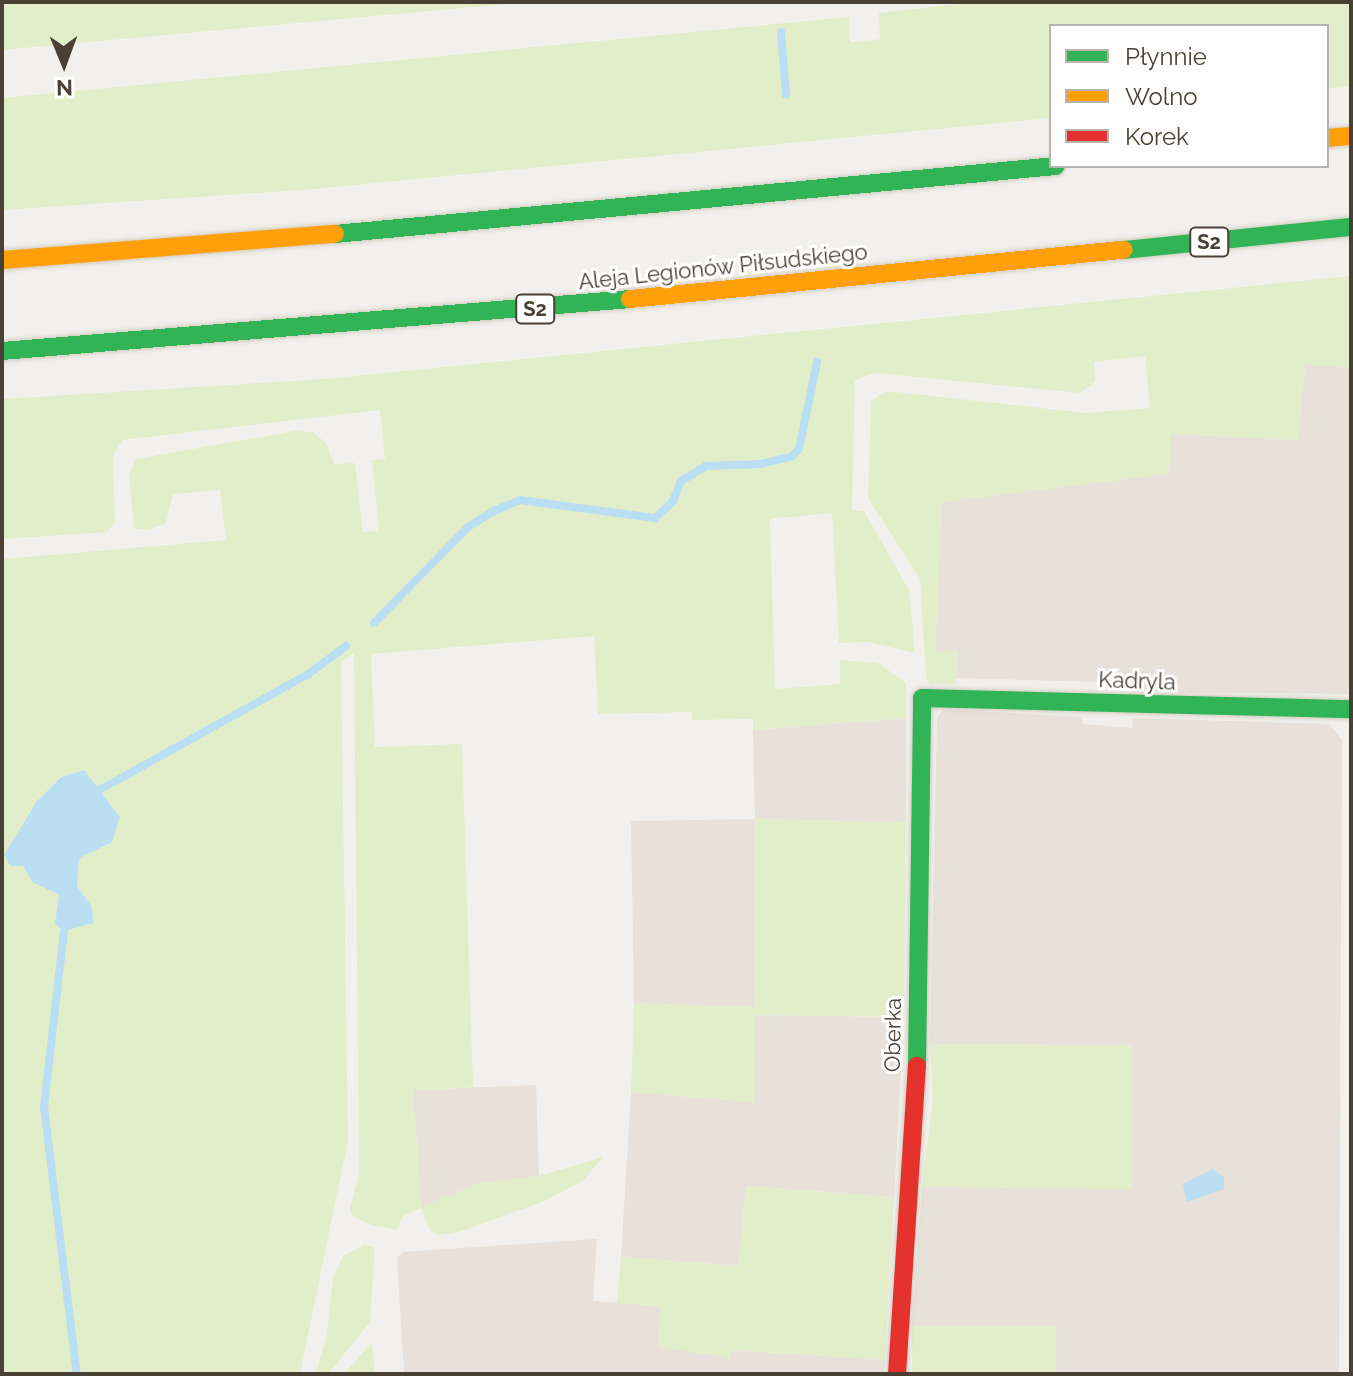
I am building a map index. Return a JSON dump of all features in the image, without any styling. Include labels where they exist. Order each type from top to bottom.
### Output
[{"type":"main road","points":[[1329,138],[1351,136]]},
{"type":"main road","points":[[2,260],[574,215],[1049,167]]},
{"type":"main road","name":"Aleja Legionów Piłsudskiego","points":[[2,351],[461,316],[1351,227]]},
{"type":"main road","name":"Kadryla","points":[[922,698],[1351,709]]},
{"type":"main road","name":"Oberka","points":[[897,1374],[918,1048],[922,698]]},
{"type":"shaded area","points":[[1305,365],[1351,367],[1351,694],[1134,692],[1133,683],[956,678],[958,651],[935,652],[941,501],[1168,474],[1170,434],[1298,440]]},
{"type":"shaded area","points":[[945,709],[1082,717],[1083,724],[1132,728],[1133,718],[1329,724],[1342,740],[1339,1374],[1056,1374],[1056,1326],[912,1326],[922,1187],[1132,1188],[1132,1045],[930,1044],[937,717]]},
{"type":"shaded area","points":[[906,718],[906,822],[755,819],[753,730]]},
{"type":"shaded area","points":[[755,819],[754,1008],[634,1003],[631,821]]},
{"type":"shaded area","points":[[754,1015],[904,1017],[894,1197],[746,1186],[739,1266],[621,1257],[631,1092],[753,1102]]},
{"type":"shaded area","points":[[536,1085],[539,1176],[477,1184],[421,1208],[413,1090]]},
{"type":"shaded area","points":[[597,1239],[593,1301],[661,1306],[730,1358],[731,1350],[885,1360],[884,1374],[404,1374],[397,1258],[403,1252]]},
{"type":"green space","points":[[2,2],[529,2],[2,50]]},
{"type":"green space","points":[[975,2],[1351,2],[1351,86],[1329,89],[1329,24],[1049,24],[1049,118],[303,190],[2,210],[2,98],[849,17],[850,42],[866,41],[880,39],[879,13]]},
{"type":"green space","points":[[1351,276],[1351,367],[1305,365],[1298,440],[1171,434],[1168,474],[942,502],[935,651],[958,651],[956,684],[930,684],[926,678],[920,579],[868,498],[871,401],[884,392],[896,392],[1086,413],[1150,408],[1145,356],[1094,362],[1095,381],[1081,393],[875,373],[855,380],[852,510],[864,511],[909,590],[915,653],[868,642],[839,643],[832,513],[770,519],[775,689],[840,684],[840,660],[878,663],[906,683],[906,718],[753,730],[753,719],[692,720],[692,712],[598,714],[594,636],[371,654],[375,747],[462,744],[473,1087],[413,1091],[421,1207],[477,1184],[539,1176],[603,1157],[584,1180],[545,1201],[462,1231],[439,1235],[430,1231],[421,1208],[403,1216],[397,1230],[371,1225],[352,1216],[350,1209],[359,1173],[354,653],[341,662],[348,1140],[300,1374],[2,1374],[2,559],[226,540],[220,490],[173,494],[166,523],[149,530],[134,528],[129,475],[136,459],[295,431],[313,432],[326,443],[334,464],[355,463],[363,532],[379,531],[372,460],[385,459],[380,410],[122,440],[113,456],[115,523],[107,532],[2,539],[2,399],[324,379]],"holes":[[[84,770],[120,817],[79,858],[77,886],[92,907],[65,931],[56,924],[59,895],[32,882],[23,866],[37,801],[60,777]]]},
{"type":"green space","points":[[755,819],[906,822],[904,1017],[755,1015],[753,1102],[631,1092],[634,1003],[754,1007]]},
{"type":"green space","points":[[930,1044],[1132,1045],[1132,1189],[922,1187],[933,1100]]},
{"type":"green space","points":[[746,1186],[894,1197],[885,1360],[732,1350],[730,1358],[658,1347],[661,1306],[617,1303],[621,1257],[739,1266]]},
{"type":"green space","points":[[365,1244],[374,1248],[370,1322],[328,1374],[315,1374],[326,1339],[333,1278],[343,1256]]},
{"type":"green space","points":[[912,1326],[1056,1326],[1056,1374],[912,1374]]},
{"type":"green space","points":[[372,1342],[375,1374],[344,1374]]},
{"type":"water","points":[[84,770],[120,817],[112,842],[79,858],[77,886],[92,907],[93,923],[64,931],[55,924],[59,895],[32,882],[23,866],[10,866],[4,855],[37,801],[61,777]]},
{"type":"water","points":[[1213,1169],[1224,1177],[1224,1189],[1187,1202],[1183,1184]]},
{"type":"waterway","points":[[781,32],[786,95]]},
{"type":"waterway","points":[[374,623],[468,527],[520,500],[655,518],[673,501],[681,481],[706,466],[761,464],[792,456],[799,449],[817,362]]},
{"type":"waterway","points":[[101,789],[307,675],[346,646]]},
{"type":"waterway","points":[[64,931],[44,1107],[77,1374]]},
{"type":"traffic: fast","points":[[335,234],[1049,167]]},
{"type":"traffic: fast","points":[[1124,250],[1351,227]]},
{"type":"traffic: fast","points":[[2,351],[630,299]]},
{"type":"traffic: fast","points":[[917,1066],[922,698],[1351,709]]},
{"type":"traffic: slow","points":[[1329,138],[1351,136]]},
{"type":"traffic: slow","points":[[2,260],[335,234]]},
{"type":"traffic: slow","points":[[630,299],[1124,250]]},
{"type":"traffic: jam","points":[[897,1374],[917,1066]]}]
